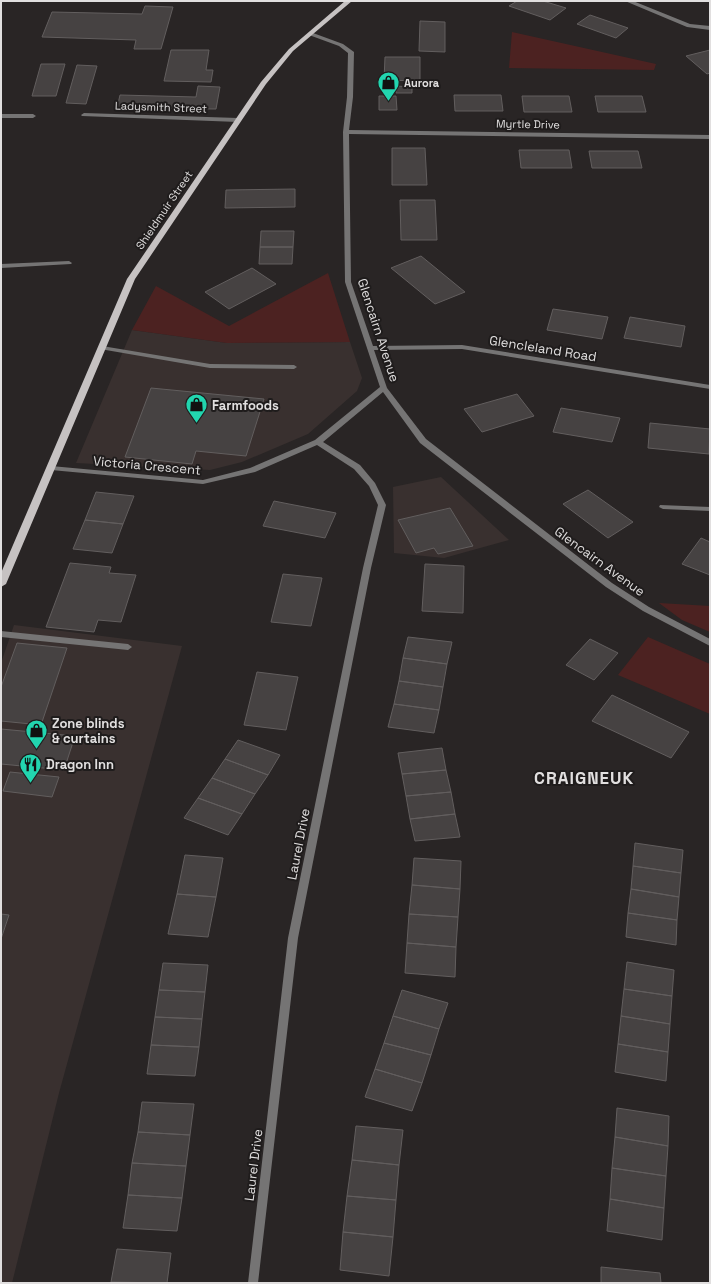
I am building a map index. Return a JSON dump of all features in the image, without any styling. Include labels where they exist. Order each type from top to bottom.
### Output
[{"type":"main road","name":"Shieldmuir Street","points":[[1,584],[131,280],[263,83],[286,55],[349,1]]},
{"type":"street","points":[[628,1],[689,26],[710,28]]},
{"type":"street","name":"Glencairn Avenue","points":[[311,34],[341,45],[351,52],[350,97],[346,132],[348,282],[384,388],[424,441],[609,585],[646,609],[710,643]]},
{"type":"street","name":"Ladysmith Street","points":[[84,115],[238,120]]},
{"type":"street","points":[[1,116],[33,116]]},
{"type":"street","name":"Myrtle Drive","points":[[346,132],[710,137]]},
{"type":"street","points":[[1,266],[69,263]]},
{"type":"street","name":"Glencleland Road","points":[[371,348],[462,347],[710,387]]},
{"type":"street","points":[[102,348],[210,366],[294,368]]},
{"type":"street","name":"Victoria Crescent","points":[[51,468],[204,482],[252,470],[318,442],[384,388]]},
{"type":"street","name":"Laurel Drive","points":[[253,1283],[293,938],[367,568],[382,505],[372,485],[357,467],[318,442]]},
{"type":"street","points":[[663,507],[710,509]]},
{"type":"street","points":[[1,634],[128,647]]},
{"type":"shaded area","points":[[512,32],[656,64],[654,70],[509,68]]},
{"type":"shaded area","points":[[328,273],[350,342],[227,343],[132,330],[156,286],[229,326]]},
{"type":"shaded area","points":[[132,330],[227,343],[350,342],[362,378],[357,391],[308,434],[242,462],[210,470],[76,463]]},
{"type":"shaded area","points":[[441,477],[509,540],[444,558],[394,553],[393,487]]},
{"type":"shaded area","points":[[659,603],[710,606],[710,632],[682,620]]},
{"type":"shaded area","points":[[14,625],[182,646],[59,1093],[12,1283],[1,1283],[1,663]]},
{"type":"shaded area","points":[[648,637],[710,664],[710,714],[618,675]]},
{"type":"building","points":[[517,1],[543,1],[566,8],[550,20],[509,6]]},
{"type":"building","points":[[145,6],[173,7],[161,49],[134,49],[136,40],[42,37],[52,12],[142,14]]},
{"type":"building","points":[[590,15],[628,28],[616,38],[577,24]]},
{"type":"building","points":[[420,21],[445,22],[445,52],[419,51]]},
{"type":"building","points":[[171,50],[209,50],[206,70],[213,70],[211,82],[164,81]]},
{"type":"building","points":[[710,50],[710,73],[707,74],[686,56]]},
{"type":"building","points":[[385,57],[420,57],[420,81],[384,80]]},
{"type":"building","points":[[41,64],[65,64],[56,96],[32,96]]},
{"type":"building","points":[[77,65],[97,66],[86,104],[66,103]]},
{"type":"building","points":[[198,86],[220,87],[216,109],[117,108],[120,95],[196,97]]},
{"type":"building","points":[[396,86],[412,87],[412,93],[396,93]]},
{"type":"building","points":[[454,95],[501,95],[503,111],[455,111]]},
{"type":"building","name":"Aurora","points":[[379,96],[396,96],[397,110],[379,110]]},
{"type":"building","points":[[522,96],[569,96],[572,112],[524,112]]},
{"type":"building","points":[[595,96],[642,96],[646,112],[598,112]]},
{"type":"building","points":[[392,148],[425,148],[427,185],[392,185]]},
{"type":"building","points":[[519,150],[569,150],[572,168],[521,168]]},
{"type":"building","points":[[589,151],[638,151],[642,168],[592,168]]},
{"type":"building","points":[[295,189],[295,207],[225,208],[226,190]]},
{"type":"building","points":[[400,200],[435,200],[437,240],[401,240]]},
{"type":"building","points":[[261,231],[294,231],[293,247],[260,247]]},
{"type":"building","points":[[260,247],[293,247],[292,264],[259,264]]},
{"type":"building","points":[[421,256],[465,292],[435,304],[391,268]]},
{"type":"building","points":[[252,268],[276,284],[229,309],[205,292]]},
{"type":"building","points":[[553,309],[608,317],[602,339],[547,330]]},
{"type":"building","points":[[630,317],[685,326],[681,347],[624,338]]},
{"type":"building","name":"Farmfoods","points":[[151,388],[264,399],[246,456],[196,451],[192,464],[125,457]]},
{"type":"building","points":[[517,394],[534,416],[482,432],[464,409]]},
{"type":"building","points":[[561,408],[620,418],[612,442],[553,432]]},
{"type":"building","points":[[650,423],[710,429],[709,454],[648,448]]},
{"type":"building","points":[[588,490],[633,522],[608,538],[563,504]]},
{"type":"building","points":[[96,492],[134,496],[123,524],[85,520]]},
{"type":"building","points":[[274,501],[336,513],[325,538],[263,526]]},
{"type":"building","points":[[450,508],[473,546],[438,554],[434,548],[416,553],[398,520]]},
{"type":"building","points":[[85,520],[123,524],[112,553],[73,549]]},
{"type":"building","points":[[701,538],[710,542],[710,575],[682,564]]},
{"type":"building","points":[[70,563],[111,567],[109,573],[136,575],[121,622],[98,620],[94,632],[46,627]]},
{"type":"building","points":[[425,564],[464,566],[463,613],[422,611]]},
{"type":"building","points":[[283,574],[322,578],[311,626],[271,622]]},
{"type":"building","points":[[408,637],[452,642],[447,664],[403,658]]},
{"type":"building","points":[[590,639],[618,653],[594,680],[566,665]]},
{"type":"building","points":[[17,643],[67,648],[41,725],[1,721],[1,687]]},
{"type":"building","points":[[403,658],[447,664],[443,687],[399,681]]},
{"type":"building","points":[[257,672],[298,677],[286,730],[244,725]]},
{"type":"building","points":[[399,681],[443,687],[439,710],[394,704]]},
{"type":"building","points":[[612,695],[689,732],[671,758],[592,721]]},
{"type":"building","points":[[394,704],[439,710],[434,733],[388,727]]},
{"type":"building","name":"Zone blinds & curtains","points":[[1,729],[75,736],[64,770],[1,764]]},
{"type":"building","points":[[238,740],[280,755],[268,775],[225,759]]},
{"type":"building","points":[[442,748],[446,770],[402,774],[398,753]]},
{"type":"building","points":[[225,759],[268,775],[255,794],[212,778]]},
{"type":"building","points":[[446,770],[451,792],[406,796],[402,774]]},
{"type":"building","name":"Dragon Inn","points":[[10,772],[59,777],[52,797],[3,791]]},
{"type":"building","points":[[212,778],[255,794],[242,814],[198,798]]},
{"type":"building","points":[[451,792],[455,814],[410,819],[406,796]]},
{"type":"building","points":[[198,798],[242,814],[228,835],[184,818]]},
{"type":"building","points":[[455,814],[460,837],[415,841],[410,819]]},
{"type":"building","points":[[635,843],[683,850],[681,873],[633,866]]},
{"type":"building","points":[[185,855],[223,858],[216,897],[177,894]]},
{"type":"building","points":[[414,858],[461,861],[460,889],[412,885]]},
{"type":"building","points":[[633,866],[681,873],[679,897],[631,889]]},
{"type":"building","points":[[412,885],[460,889],[458,917],[409,914]]},
{"type":"building","points":[[631,889],[679,897],[677,920],[628,913]]},
{"type":"building","points":[[177,894],[216,897],[208,937],[168,934]]},
{"type":"building","points":[[628,913],[677,920],[676,945],[626,937]]},
{"type":"building","points":[[1,914],[9,915],[1,939]]},
{"type":"building","points":[[409,914],[458,917],[456,947],[407,943]]},
{"type":"building","points":[[407,943],[456,947],[455,977],[405,973]]},
{"type":"building","points":[[627,962],[674,970],[672,996],[624,989]]},
{"type":"building","points":[[163,963],[208,965],[205,992],[159,990]]},
{"type":"building","points":[[624,989],[672,996],[670,1024],[621,1016]]},
{"type":"building","points":[[159,990],[205,992],[202,1019],[155,1017]]},
{"type":"building","points":[[402,990],[448,1003],[439,1029],[393,1016]]},
{"type":"building","points":[[393,1016],[439,1029],[431,1055],[384,1043]]},
{"type":"building","points":[[621,1016],[670,1024],[668,1052],[618,1044]]},
{"type":"building","points":[[155,1017],[202,1019],[199,1047],[151,1045]]},
{"type":"building","points":[[384,1043],[431,1055],[422,1083],[375,1069]]},
{"type":"building","points":[[618,1044],[668,1052],[666,1081],[615,1072]]},
{"type":"building","points":[[151,1045],[199,1047],[195,1076],[147,1074]]},
{"type":"building","points":[[375,1069],[422,1083],[412,1111],[365,1097]]},
{"type":"building","points":[[142,1102],[194,1104],[190,1135],[138,1132]]},
{"type":"building","points":[[617,1108],[669,1116],[668,1146],[615,1137]]},
{"type":"building","points":[[356,1126],[403,1130],[399,1165],[352,1160]]},
{"type":"building","points":[[138,1132],[190,1135],[186,1166],[132,1163]]},
{"type":"building","points":[[615,1137],[668,1146],[666,1176],[612,1168]]},
{"type":"building","points":[[352,1160],[399,1165],[396,1200],[347,1196]]},
{"type":"building","points":[[132,1163],[186,1166],[182,1198],[128,1195]]},
{"type":"building","points":[[612,1168],[666,1176],[664,1208],[610,1199]]},
{"type":"building","points":[[128,1195],[182,1198],[177,1231],[123,1228]]},
{"type":"building","points":[[347,1196],[396,1200],[393,1237],[343,1232]]},
{"type":"building","points":[[610,1199],[664,1208],[662,1240],[607,1231]]},
{"type":"building","points":[[343,1232],[393,1237],[389,1276],[340,1270]]},
{"type":"building","points":[[117,1249],[171,1253],[167,1283],[111,1282]]},
{"type":"building","points":[[601,1267],[660,1273],[661,1283],[601,1283]]},
{"type":"place","name":"Aurora","points":[[388,102]]},
{"type":"place","name":"Farmfoods","points":[[196,424]]},
{"type":"place","name":"Zone blinds & curtains","points":[[36,750]]},
{"type":"place","name":"Dragon Inn","points":[[31,784]]},
{"type":"district","name":"CRAIGNEUK","points":[[584,778]]}]
